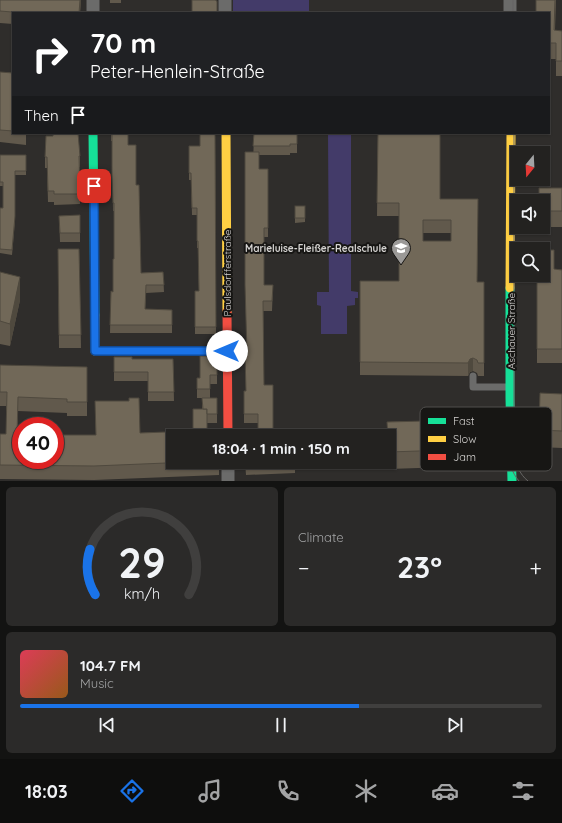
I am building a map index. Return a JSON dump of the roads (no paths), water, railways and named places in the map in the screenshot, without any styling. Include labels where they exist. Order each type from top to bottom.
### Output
[{"type":"street","points":[[93,0],[93,12]]},
{"type":"street","points":[[225,0],[225,12]]},
{"type":"street","points":[[510,0],[510,12]]},
{"type":"street","points":[[93,134],[95,351],[227,351]]},
{"type":"street","name":"Paulsdorfferstraße","points":[[226,134],[228,429]]},
{"type":"street","name":"Aschauer Straße","points":[[510,407],[511,134]]},
{"type":"street","points":[[228,469],[228,481]]},
{"type":"street","name":"Aschauer Straße","points":[[512,471],[512,481]]},
{"type":"lane","points":[[473,376],[473,387],[510,387]]},
{"type":"tram line","points":[[513,0],[513,12]]},
{"type":"tram line","points":[[514,134],[514,407]]},
{"type":"tram line","points":[[512,471],[519,481]]},
{"type":"tram line","points":[[520,471],[528,481]]},
{"type":"place","name":"Marieluise-Fleißer-Realschule","points":[[401,265]]}]
